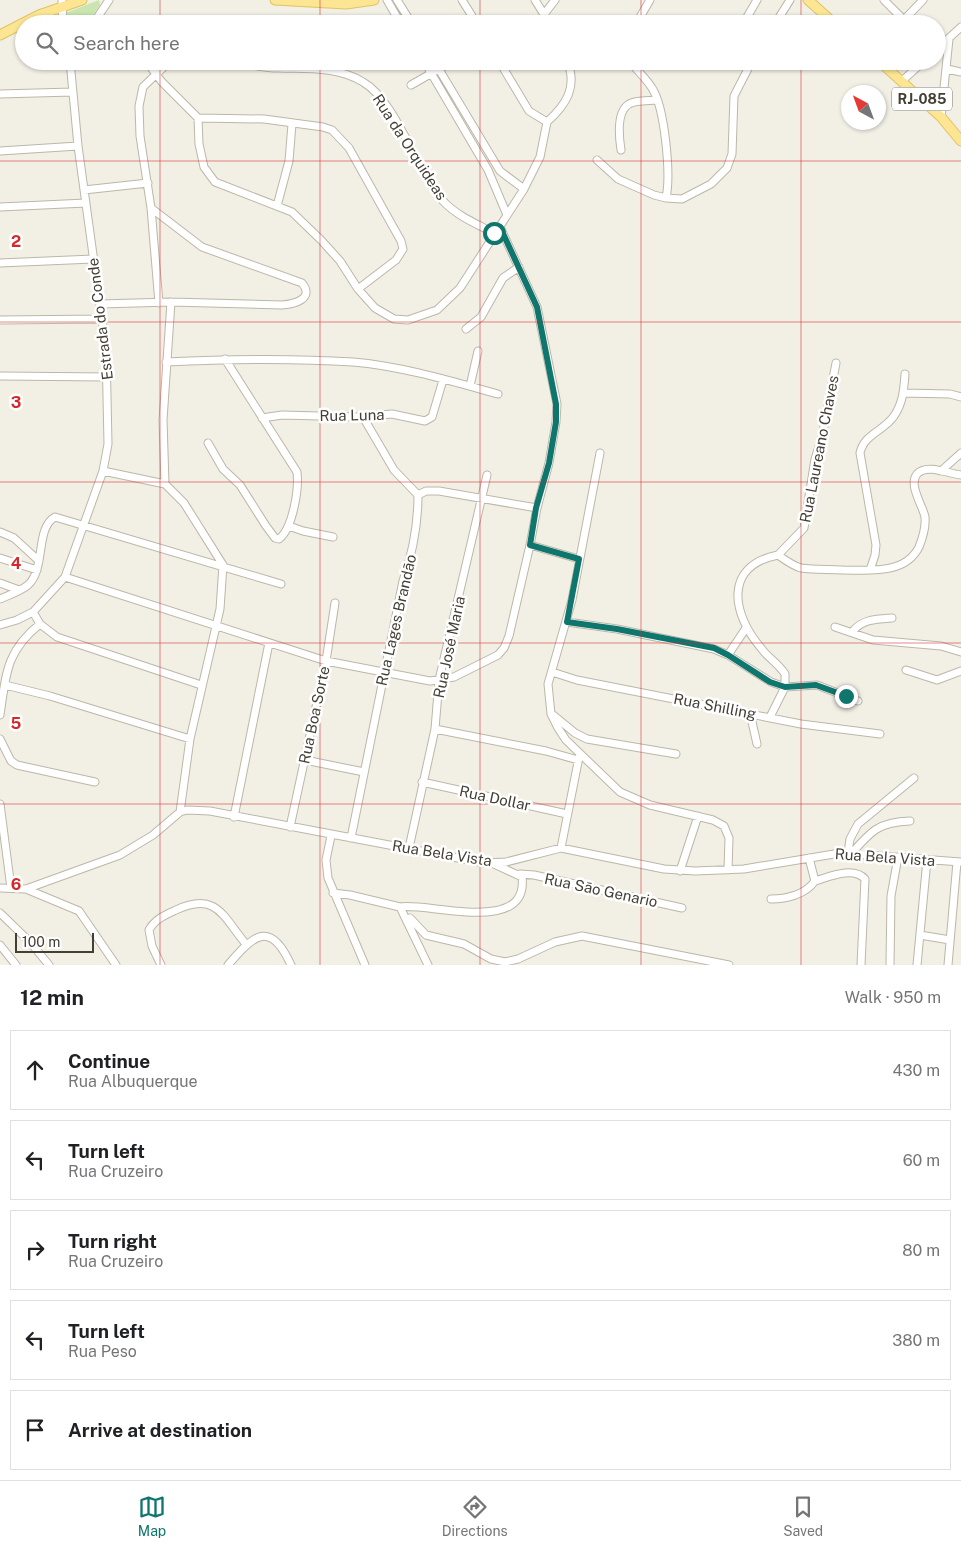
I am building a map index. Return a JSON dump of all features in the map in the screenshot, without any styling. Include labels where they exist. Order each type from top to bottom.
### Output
[{"type":"main road","points":[[40,15],[62,4],[82,0]]},
{"type":"main road","points":[[275,0],[346,4],[374,0]]},
{"type":"main road","points":[[808,0],[825,15]]},
{"type":"main road","points":[[0,35],[15,28]]},
{"type":"main road","name":"RJ-085","points":[[889,70],[941,116],[961,140]]},
{"type":"street","points":[[99,15],[109,0]]},
{"type":"street","points":[[387,0],[396,15]]},
{"type":"street","points":[[397,0],[406,15]]},
{"type":"street","points":[[462,0],[471,15]]},
{"type":"street","points":[[535,0],[544,13],[555,0]]},
{"type":"street","points":[[641,15],[650,0]]},
{"type":"street","points":[[748,15],[757,0]]},
{"type":"street","points":[[781,15],[790,0]]},
{"type":"street","points":[[884,0],[896,15]]},
{"type":"street","points":[[909,15],[924,0]]},
{"type":"street","points":[[946,42],[961,27]]},
{"type":"street","points":[[941,116],[949,39]]},
{"type":"street","points":[[947,69],[961,72]]},
{"type":"street","name":"Estrada do Conde","points":[[0,625],[34,612],[65,577],[82,525],[103,471],[108,444],[108,377],[78,146],[71,70]]},
{"type":"street","points":[[154,70],[162,82],[198,118],[199,144],[204,167],[215,182],[233,191],[292,212],[322,240],[340,261],[358,289],[375,308],[394,319],[408,320],[437,310],[460,288],[494,233],[500,227],[524,189],[540,157],[547,122],[564,106],[571,92],[572,79],[570,70]]},
{"type":"street","points":[[159,303],[151,208],[139,128],[139,98],[143,87],[160,70]]},
{"type":"street","name":"Rua da Orquideas","points":[[325,70],[364,82],[382,100],[424,174],[444,201],[460,215],[494,233]]},
{"type":"street","points":[[430,70],[500,171],[524,189]]},
{"type":"street","points":[[410,85],[439,70],[488,170],[507,215]]},
{"type":"street","points":[[504,70],[529,111],[547,122]]},
{"type":"street","points":[[637,70],[653,89],[657,100],[669,166],[666,198]]},
{"type":"street","points":[[597,160],[618,179],[654,195],[682,199],[698,192],[722,175],[727,168],[732,154],[734,96],[747,70]]},
{"type":"street","points":[[902,81],[914,70]]},
{"type":"street","points":[[0,94],[72,92]]},
{"type":"street","points":[[622,150],[619,131],[625,109],[631,103],[657,100]]},
{"type":"street","points":[[198,118],[240,117],[323,127],[339,136],[349,148],[401,242],[401,255],[358,289]]},
{"type":"street","points":[[277,206],[289,161],[292,124]]},
{"type":"street","points":[[0,151],[78,146]]},
{"type":"street","points":[[84,190],[148,183]]},
{"type":"street","points":[[0,207],[86,203]]},
{"type":"street","points":[[100,304],[171,302],[292,304],[302,300],[306,291],[302,282],[202,247],[151,208]]},
{"type":"street","points":[[65,577],[326,661],[384,674],[438,680],[454,677],[498,655],[504,648],[509,636],[530,545],[536,508],[549,463],[556,422],[556,404],[537,307],[500,227]]},
{"type":"street","points":[[0,263],[93,259]]},
{"type":"street","points":[[466,329],[481,317],[503,278],[519,266]]},
{"type":"street","points":[[165,484],[163,420],[171,302]]},
{"type":"street","points":[[0,320],[101,319]]},
{"type":"street","points":[[470,386],[478,351]]},
{"type":"street","points":[[166,362],[225,359],[353,362],[399,370],[498,394]]},
{"type":"street","points":[[208,444],[224,469],[240,485],[251,506],[275,538],[279,539],[289,526],[298,486],[297,472],[225,359]]},
{"type":"street","name":"Rua Laureano Chaves","points":[[778,556],[804,528],[814,468],[836,363]]},
{"type":"street","points":[[870,570],[876,545],[860,453],[864,441],[893,417],[904,392],[904,374]]},
{"type":"street","points":[[0,376],[108,377]]},
{"type":"street","name":"Rua Luna","points":[[262,418],[282,415],[363,417],[392,414],[425,421],[432,417],[443,380]]},
{"type":"street","points":[[904,392],[950,394],[961,397]]},
{"type":"street","points":[[363,417],[394,470],[418,495],[431,491],[536,508]]},
{"type":"street","points":[[941,471],[961,453]]},
{"type":"street","points":[[600,454],[567,622],[548,692],[551,714],[562,734],[579,757],[620,792],[650,805],[712,820],[728,830],[728,870]]},
{"type":"street","points":[[26,889],[120,855],[153,835],[180,812],[190,739],[220,609],[223,565],[184,503],[165,484],[103,471]]},
{"type":"street","points":[[770,717],[785,687],[785,674],[760,648],[746,628],[739,600],[741,578],[754,562],[778,556],[800,568],[870,570],[892,568],[904,563],[918,549],[925,524],[914,480],[922,471],[941,471],[961,475]]},
{"type":"street","name":"Rua José Maria","points":[[409,848],[435,729],[438,680],[487,475]]},
{"type":"street","name":"Rua Lages Brandão","points":[[351,838],[403,581],[411,556],[417,523],[418,495]]},
{"type":"street","points":[[0,599],[29,584],[37,570],[46,528],[55,517],[223,565],[281,584]]},
{"type":"street","points":[[289,526],[303,531],[334,537]]},
{"type":"street","points":[[0,532],[14,538],[38,561]]},
{"type":"street","points":[[530,545],[579,559]]},
{"type":"street","points":[[0,558],[37,570]]},
{"type":"street","points":[[0,583],[19,590]]},
{"type":"street","name":"Rua Boa Sorte","points":[[290,827],[326,661],[335,603]]},
{"type":"street","points":[[34,612],[40,624],[56,637],[201,685]]},
{"type":"street","points":[[854,631],[858,625],[870,620],[892,618]]},
{"type":"street","points":[[567,622],[617,629],[714,648],[728,655],[758,676],[785,687],[816,685],[858,701]]},
{"type":"street","points":[[0,715],[4,685],[16,648],[40,624]]},
{"type":"street","points":[[835,627],[854,631],[872,640],[941,646],[961,652]]},
{"type":"street","points":[[728,655],[746,628]]},
{"type":"street","points":[[234,817],[270,643]]},
{"type":"street","points":[[906,670],[937,680],[961,671]]},
{"type":"street","name":"Rua Shilling","points":[[552,672],[577,680],[801,724],[880,734]]},
{"type":"street","points":[[4,685],[41,693],[190,739]]},
{"type":"street","points":[[750,713],[757,744]]},
{"type":"street","points":[[551,714],[570,730],[587,739],[676,754]]},
{"type":"street","points":[[435,729],[579,757]]},
{"type":"street","points":[[0,739],[11,761],[17,765],[95,782]]},
{"type":"street","points":[[561,848],[579,757]]},
{"type":"street","points":[[305,760],[364,772]]},
{"type":"street","points":[[850,853],[850,839],[858,824],[914,778]]},
{"type":"street","name":"Rua Dollar","points":[[422,782],[567,814]]},
{"type":"street","points":[[0,804],[11,888]]},
{"type":"street","name":"Rua Bela Vista","points":[[180,812],[195,810],[494,864],[561,848],[680,871],[728,870],[850,853],[959,862]]},
{"type":"street","points":[[680,871],[698,816]]},
{"type":"street","points":[[850,853],[875,829],[896,821],[910,821]]},
{"type":"street","points":[[331,836],[326,860],[326,872],[333,893],[365,965]]},
{"type":"street","points":[[809,858],[815,882]]},
{"type":"street","points":[[890,965],[891,896],[898,858]]},
{"type":"street","points":[[917,965],[927,860]]},
{"type":"street","points":[[948,965],[959,862]]},
{"type":"street","name":"Rua Sāo Genario","points":[[494,864],[520,874],[682,908]]},
{"type":"street","points":[[771,900],[797,895],[806,891],[815,882],[832,876],[853,873],[861,875],[864,879],[861,965]]},
{"type":"street","points":[[333,893],[350,895],[400,907],[459,912],[498,911],[517,899],[522,881],[520,874]]},
{"type":"street","points":[[0,888],[26,889],[79,911],[116,965]]},
{"type":"street","points":[[161,965],[152,946],[149,930],[158,919],[186,906],[198,903],[217,908],[226,916],[246,944]]},
{"type":"street","points":[[400,907],[408,919],[428,965]]},
{"type":"street","points":[[408,919],[418,908]]},
{"type":"street","points":[[0,913],[30,942],[49,965]]},
{"type":"street","points":[[408,919],[426,935],[464,944],[492,962],[512,961],[555,942],[582,936],[729,965]]},
{"type":"street","points":[[920,935],[950,940]]},
{"type":"street","points":[[228,965],[246,944],[258,937],[273,938],[285,952],[291,965]]},
{"type":"street","points":[[0,945],[16,965]]},
{"type":"green space","points":[[99,0],[100,5],[93,15],[63,14]]},
{"type":"route","points":[[494,233],[500,227],[537,307],[554,385],[556,422],[549,463],[536,508],[530,545],[579,559],[567,622],[617,629],[672,642],[714,648],[770,682],[785,687],[816,685],[846,696]]}]
